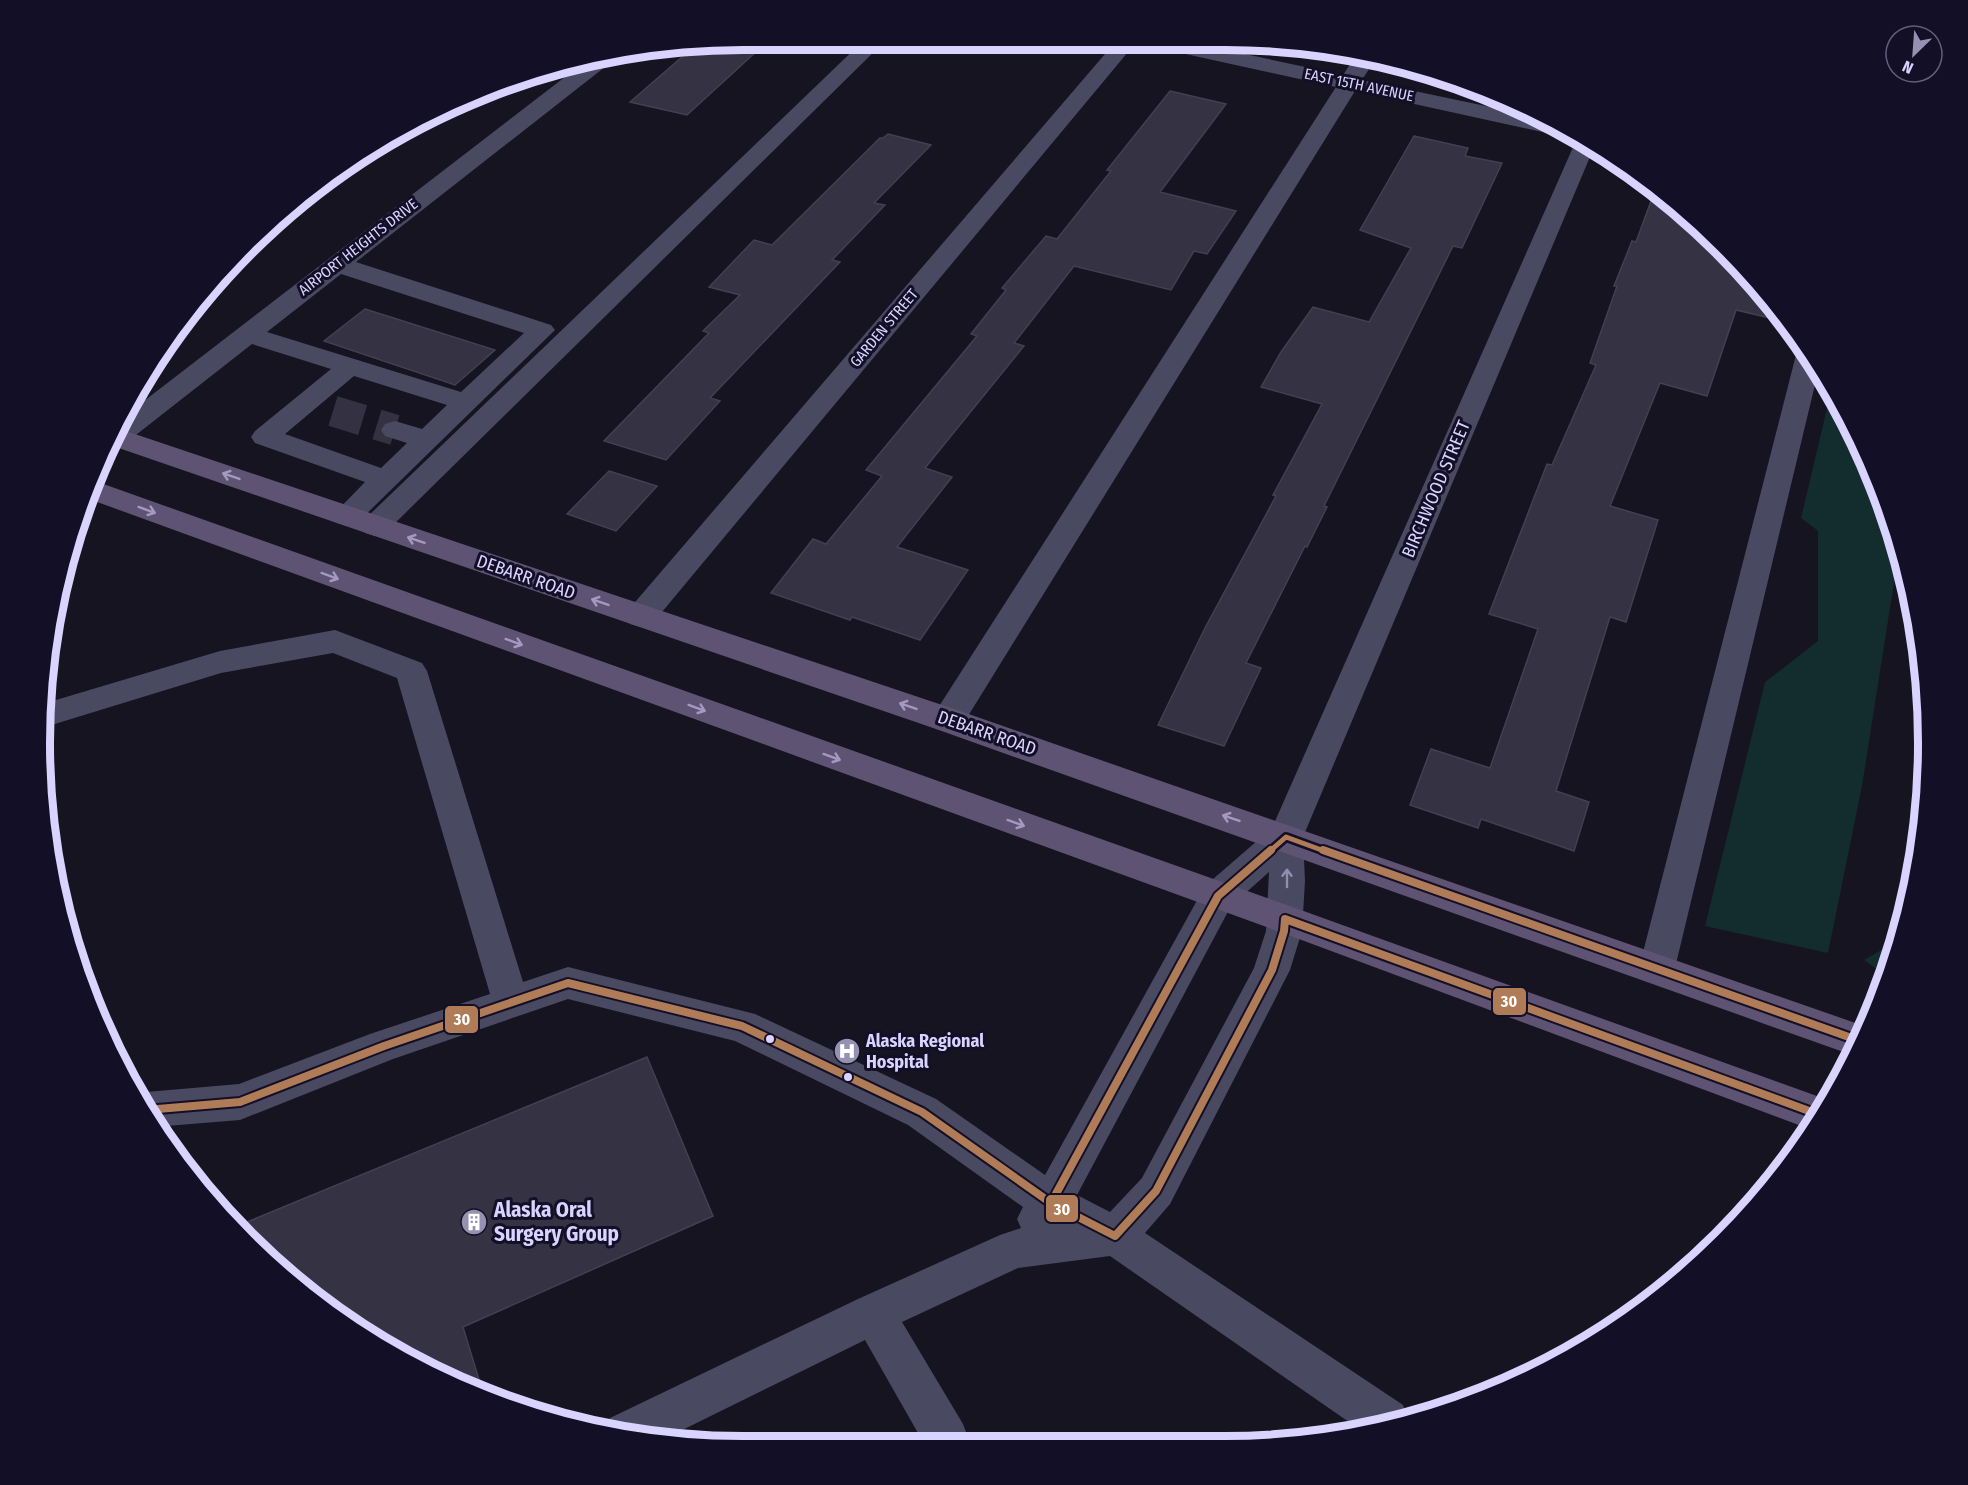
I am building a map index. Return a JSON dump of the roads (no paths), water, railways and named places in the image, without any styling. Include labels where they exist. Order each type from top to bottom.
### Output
[{"type":"main road","name":"DEBARR ROAD","points":[[119,441],[948,720],[1286,837],[1852,1038]]},
{"type":"main road","points":[[97,492],[1812,1112]]},
{"type":"street","points":[[375,526],[866,50]]},
{"type":"street","name":"GARDEN STREET","points":[[641,616],[1120,50]]},
{"type":"street","name":"EAST 15TH AVENUE","points":[[1195,50],[1538,124]]},
{"type":"street","points":[[948,720],[1361,63]]},
{"type":"street","name":"AIRPORT HEIGHTS DRIVE","points":[[126,427],[591,67]]},
{"type":"street","name":"BIRCHWOOD STREET","points":[[1286,837],[1582,148]]},
{"type":"street","points":[[336,264],[542,330],[347,516]]},
{"type":"street","points":[[248,334],[465,402]]},
{"type":"street","points":[[1657,968],[1807,365]]},
{"type":"street","points":[[350,366],[265,438],[385,479]]},
{"type":"street","points":[[307,402],[333,411]]},
{"type":"street","points":[[395,430],[426,440]]},
{"type":"street","points":[[51,713],[220,662],[335,641],[411,671],[511,1003]]},
{"type":"street","points":[[1015,1249],[1051,1203],[1218,896],[1286,837]]},
{"type":"street","points":[[639,1428],[873,1314],[1015,1249],[1115,1236],[1156,1191],[1272,970],[1284,931],[1286,837]]},
{"type":"street","points":[[154,1109],[240,1102],[384,1046],[568,983],[742,1026],[922,1112],[1051,1203],[1115,1236],[1382,1417]]},
{"type":"street","points":[[873,1314],[945,1436]]},
{"type":"tunnel","points":[[333,411],[395,430]]},
{"type":"place","name":"Alaska Regional Hospital","points":[[847,1051]]},
{"type":"place","name":"Alaska Oral Surgery Group","points":[[474,1222]]}]
